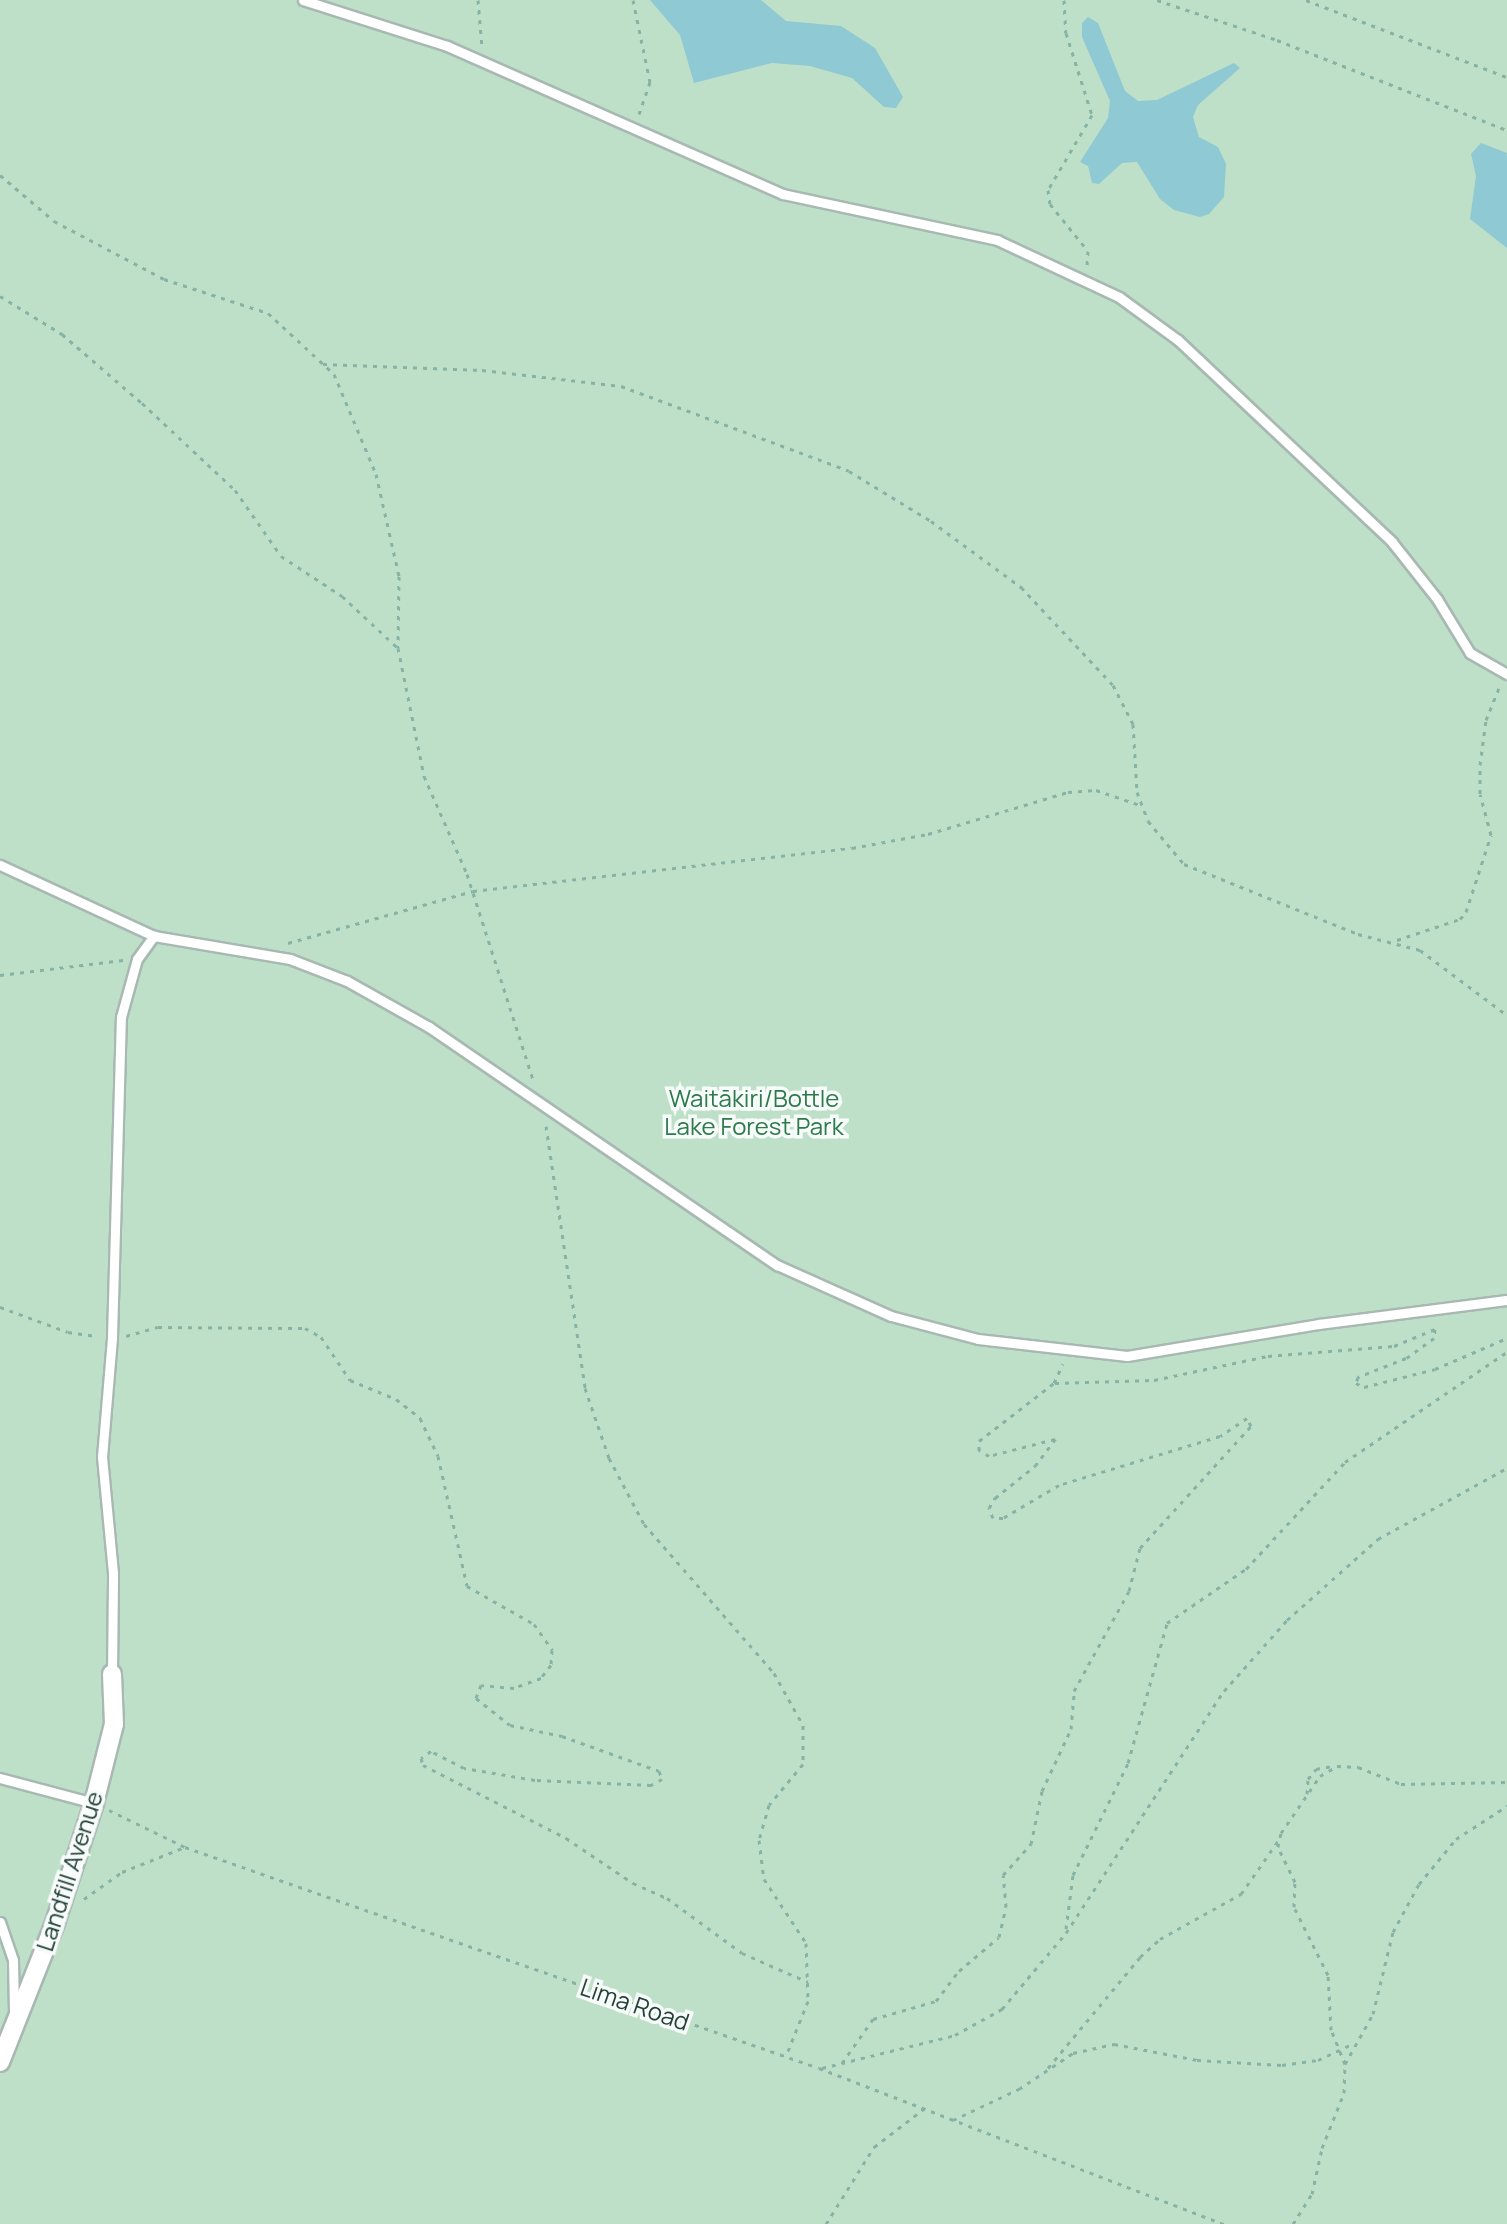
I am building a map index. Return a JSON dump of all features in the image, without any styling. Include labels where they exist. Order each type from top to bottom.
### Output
[{"type":"street","name":"Landfill Avenue","points":[[0,2062],[55,1923],[94,1803],[114,1724],[112,1674]]},
{"type":"lane","points":[[303,0],[370,18],[483,62],[783,194],[997,240],[1085,279],[1178,340],[1392,542],[1470,653],[1506,673]]},
{"type":"lane","points":[[0,865],[154,936],[257,952],[347,981],[429,1027],[812,1285],[936,1329],[1063,1352],[1157,1353],[1319,1324],[1507,1300]]},
{"type":"lane","points":[[112,1674],[113,1573],[102,1457],[112,1337],[121,1017],[137,959],[154,936]]},
{"type":"lane","points":[[0,1778],[94,1803]]},
{"type":"lane","points":[[0,1922],[13,1960],[15,2020]]},
{"type":"path","points":[[478,0],[483,62]]},
{"type":"path","points":[[633,0],[650,82],[634,129]]},
{"type":"path","points":[[1064,0],[1066,33],[1092,115],[1048,190],[1050,204],[1088,251],[1085,279]]},
{"type":"path","points":[[1157,0],[1277,40],[1507,130]]},
{"type":"path","points":[[1306,0],[1507,77]]},
{"type":"path","points":[[0,175],[54,221],[164,279],[268,313],[334,374],[376,474],[399,576],[398,648],[424,776],[473,891],[541,1104],[553,1152],[585,1388],[605,1448],[644,1524],[774,1673],[803,1725],[803,1764],[769,1805],[759,1840],[764,1879],[806,1943],[808,1982],[804,2017],[786,2056]]},
{"type":"path","points":[[0,296],[62,334],[142,403],[235,490],[281,556],[342,596],[398,648]]},
{"type":"path","points":[[323,364],[482,370],[621,386],[849,471],[931,521],[1021,587],[1113,685],[1133,724],[1143,806],[1165,846],[1202,874],[1420,950],[1507,1015]]},
{"type":"path","points":[[1393,942],[1460,919],[1466,912],[1491,835],[1480,794],[1486,720],[1506,673]]},
{"type":"path","points":[[257,952],[473,891],[852,848],[928,834],[1068,792],[1106,792],[1143,806]]},
{"type":"path","points":[[0,975],[137,959]]},
{"type":"path","points":[[0,1307],[68,1332],[112,1337],[158,1327],[305,1328],[328,1345],[350,1380],[396,1399],[420,1418],[438,1456],[467,1586],[482,1599],[534,1624],[552,1650],[551,1665],[541,1678],[514,1688],[481,1685],[476,1698],[510,1725],[562,1736],[653,1768],[662,1779],[651,1785],[535,1780],[464,1768],[431,1751],[421,1758],[423,1765],[566,1838],[633,1883],[667,1898],[742,1953],[808,1982]]},
{"type":"path","points":[[1054,1383],[1154,1380],[1268,1356],[1394,1346],[1435,1329],[1434,1338],[1406,1358],[1358,1377],[1356,1383],[1364,1387],[1435,1369],[1507,1338]]},
{"type":"path","points":[[842,2063],[873,2019],[936,2001],[959,1971],[999,1937],[1006,1907],[1003,1875],[1031,1844],[1042,1791],[1071,1729],[1074,1691],[1091,1669],[1129,1591],[1140,1548],[1251,1426],[1247,1418],[1220,1436],[1059,1485],[1003,1518],[993,1518],[989,1508],[995,1498],[1035,1466],[1055,1439],[1050,1437],[989,1456],[979,1450],[979,1441],[1054,1383],[1062,1372],[1063,1352]]},
{"type":"path","points":[[1066,1933],[1073,1875],[1128,1763],[1167,1623],[1246,1569],[1345,1462],[1507,1352]]},
{"type":"path","points":[[819,2068],[978,2026],[1034,1976],[1066,1933],[1224,1691],[1287,1620],[1378,1539],[1507,1468]]},
{"type":"path","points":[[1046,2071],[1140,1957],[1160,1939],[1241,1894],[1320,1776],[1337,1766]]},
{"type":"path","points":[[1307,1798],[1308,1779],[1316,1769],[1337,1766],[1358,1767],[1401,1784],[1507,1782]]},
{"type":"path","name":"Lima Road","points":[[94,1803],[185,1847],[786,2056],[1224,2224]]},
{"type":"path","points":[[1293,2224],[1312,2194],[1322,2148],[1344,2093],[1345,2064],[1353,2044],[1373,2014],[1393,1932],[1419,1884],[1456,1839],[1507,1806]]},
{"type":"path","points":[[1278,1840],[1295,1882],[1294,1907],[1328,1975],[1331,2030],[1345,2064]]},
{"type":"path","points":[[55,1923],[122,1872],[185,1847]]},
{"type":"path","points":[[953,2120],[1046,2071],[1073,2053],[1114,2044],[1197,2060],[1282,2065],[1339,2051],[1353,2044]]},
{"type":"path","points":[[826,2224],[874,2147],[925,2108]]},
{"type":"green space","name":"Waitākiri/Bottle Lake Forest Park","points":[[0,0],[1507,0],[1507,2224],[0,2224]]},
{"type":"water","points":[[650,0],[761,0],[786,21],[841,26],[875,48],[903,97],[896,108],[884,107],[852,78],[810,66],[772,63],[694,83],[680,35]]},
{"type":"water","points":[[1088,17],[1098,23],[1125,91],[1138,101],[1157,100],[1234,63],[1240,68],[1198,105],[1193,117],[1199,137],[1218,147],[1226,164],[1224,197],[1209,214],[1200,217],[1174,210],[1160,199],[1137,162],[1122,163],[1099,184],[1092,183],[1088,166],[1080,162],[1108,118],[1110,101],[1082,37],[1082,23]]},
{"type":"water","points":[[1481,143],[1507,153],[1507,248],[1470,219],[1476,176],[1471,154]]}]
